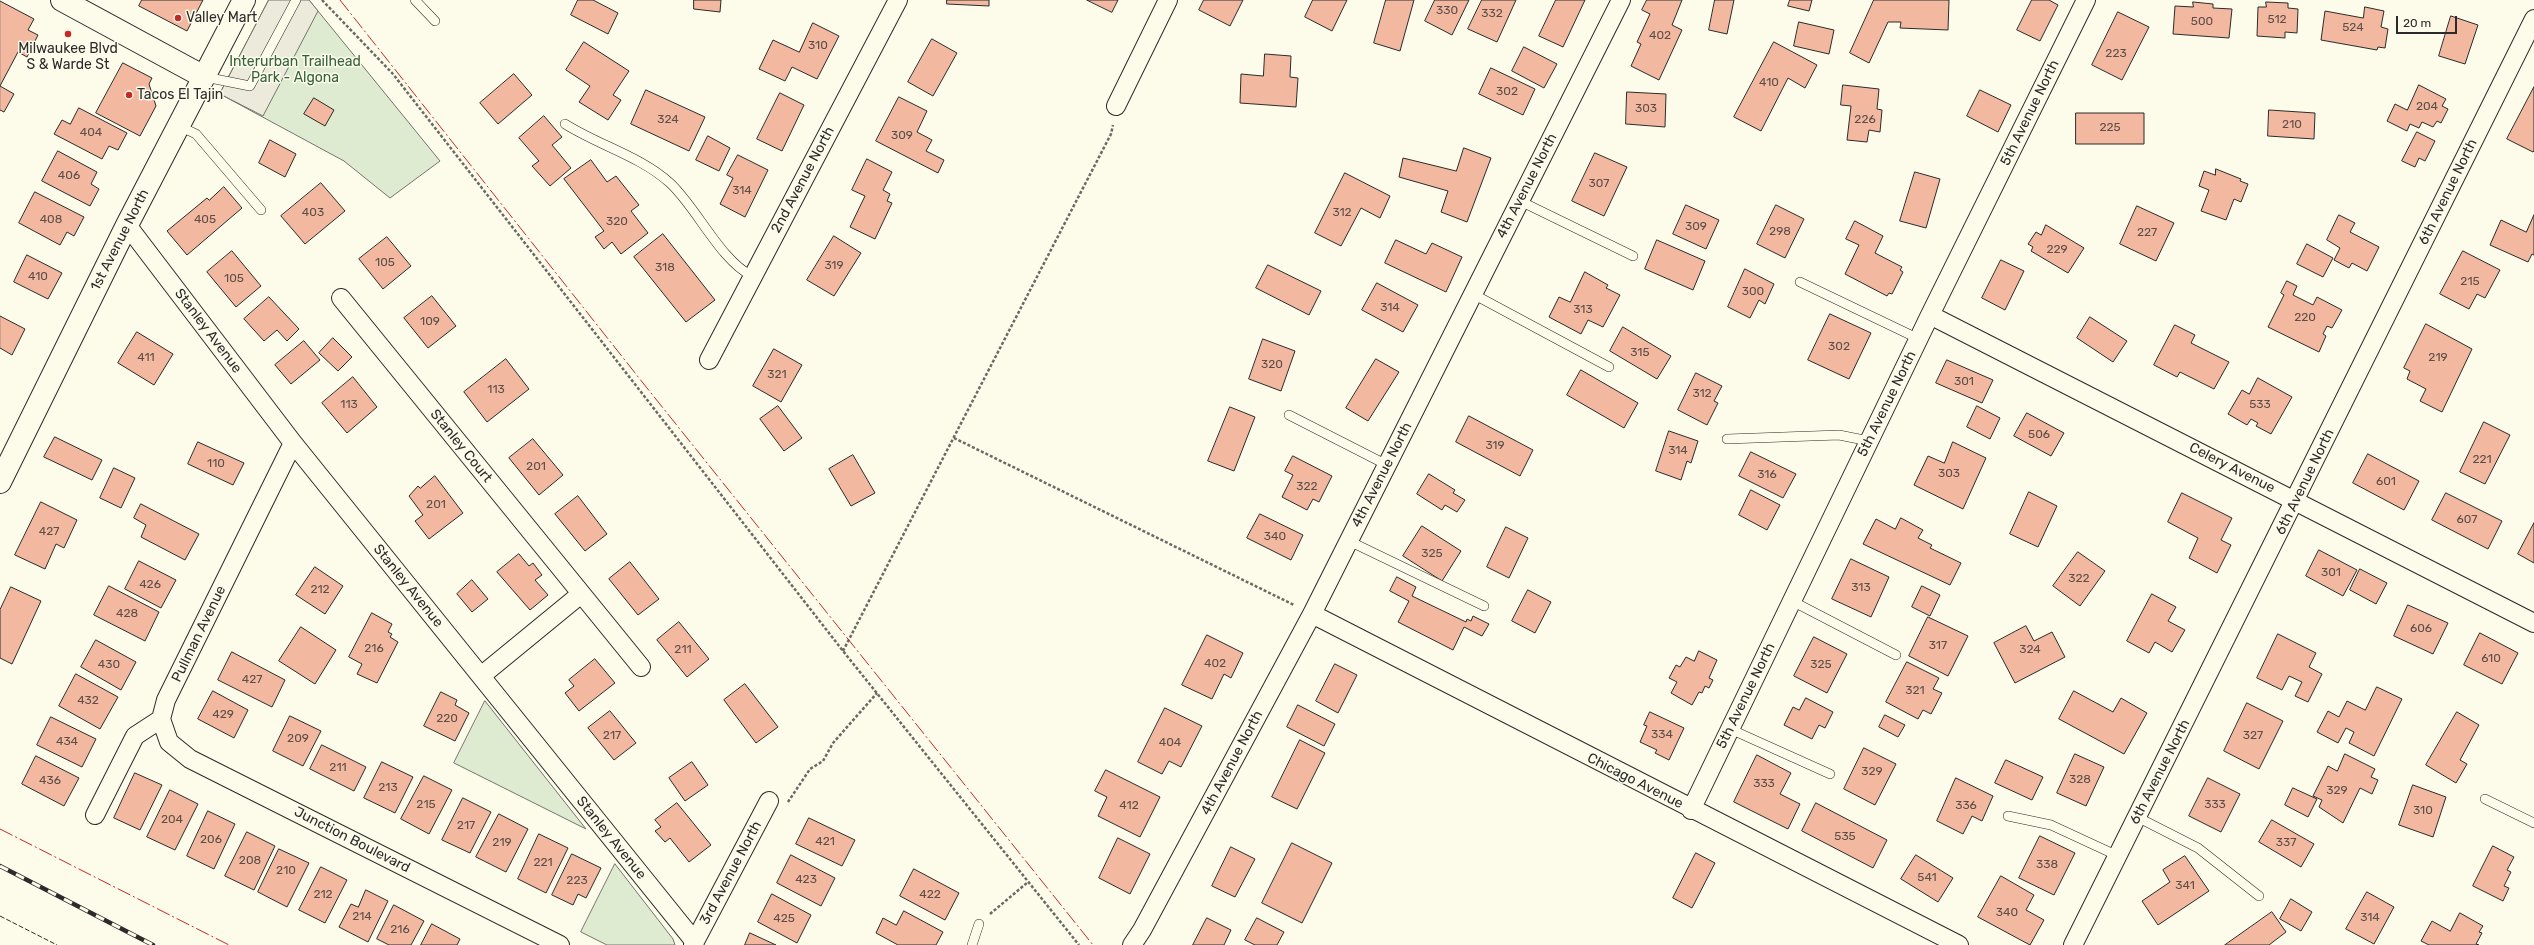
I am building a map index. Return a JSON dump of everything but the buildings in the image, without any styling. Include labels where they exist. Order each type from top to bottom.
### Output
[{"type":"street","points":[[62,0],[204,77]]},
{"type":"street","name":"1st Avenue North","points":[[0,482],[127,225],[244,0]]},
{"type":"street","name":"2nd Avenue North","points":[[709,360],[898,0]]},
{"type":"street","points":[[1116,106],[1168,0]]},
{"type":"street","name":"4th Avenue North","points":[[1132,945],[1142,930],[1312,614],[1621,0]]},
{"type":"street","name":"5th Avenue North","points":[[1691,810],[1930,315],[2086,0]]},
{"type":"street","name":"6th Avenue North","points":[[2073,945],[2296,501],[2534,19]]},
{"type":"street","name":"Stanley Avenue","points":[[127,225],[293,443],[694,943]]},
{"type":"street","name":"Stanley Court","points":[[341,298],[641,667]]},
{"type":"street","name":"Celery Avenue","points":[[1930,315],[2534,623]]},
{"type":"street","name":"Pullman Avenue","points":[[161,719],[166,700],[293,443]]},
{"type":"street","points":[[481,676],[581,594]]},
{"type":"street","name":"Chicago Avenue","points":[[1312,614],[1691,810],[1959,945]]},
{"type":"street","points":[[95,815],[135,736],[161,719]]},
{"type":"street","name":"Junction Boulevard","points":[[161,719],[169,742],[190,759],[560,945]]},
{"type":"street","name":"3rd Avenue North","points":[[694,943],[769,801]]},
{"type":"lane","points":[[204,77],[250,86],[296,0]]},
{"type":"lane","points":[[415,0],[435,21]]},
{"type":"lane","points":[[565,124],[587,138],[645,163],[666,180],[736,265],[752,276]]},
{"type":"lane","points":[[179,126],[196,134],[261,210]]},
{"type":"lane","points":[[1520,201],[1633,256]]},
{"type":"lane","points":[[1800,282],[1919,339]]},
{"type":"lane","points":[[1473,294],[1609,367]]},
{"type":"lane","points":[[1289,415],[1387,465]]},
{"type":"lane","points":[[1727,438],[1839,435],[1869,441]]},
{"type":"lane","points":[[1349,541],[1484,606]]},
{"type":"lane","points":[[1792,601],[1896,655]]},
{"type":"lane","points":[[1730,728],[1830,774]]},
{"type":"lane","points":[[2485,799],[2534,823]]},
{"type":"lane","points":[[2008,816],[2052,825],[2118,856]]},
{"type":"lane","points":[[2137,817],[2198,848],[2260,896]]},
{"type":"lane","points":[[972,945],[979,924]]},
{"type":"path","points":[[322,0],[393,74],[876,693],[1079,945]]},
{"type":"path","points":[[843,651],[1111,134],[1116,106]]},
{"type":"path","points":[[954,438],[1312,614]]},
{"type":"path","points":[[769,801],[786,805],[810,769],[823,761],[833,743],[876,693]]},
{"type":"path","points":[[979,924],[1028,882]]},
{"type":"green space","name":"Interurban Trailhead Park - Algona","points":[[269,0],[309,0],[440,161],[390,198],[344,161],[220,94]]},
{"type":"green space","points":[[485,701],[586,829],[454,763]]},
{"type":"green space","points":[[615,864],[673,939],[675,945],[607,945],[581,932]]},
{"type":"shaded area","points":[[269,0],[309,0],[318,11],[263,116],[220,94]]},
{"type":"railway","points":[[0,866],[153,945]]},
{"type":"fence","points":[[0,916],[57,945]]},
{"type":"power","points":[[340,0],[643,383],[1093,945]]},
{"type":"power","points":[[0,829],[229,945]]},
{"type":"place","name":"Valley Mart","points":[[178,18]]},
{"type":"place","name":"Milwaukee Blvd S & Warde St","points":[[68,34]]},
{"type":"place","name":"Tacos El Tajin","points":[[129,95]]}]
